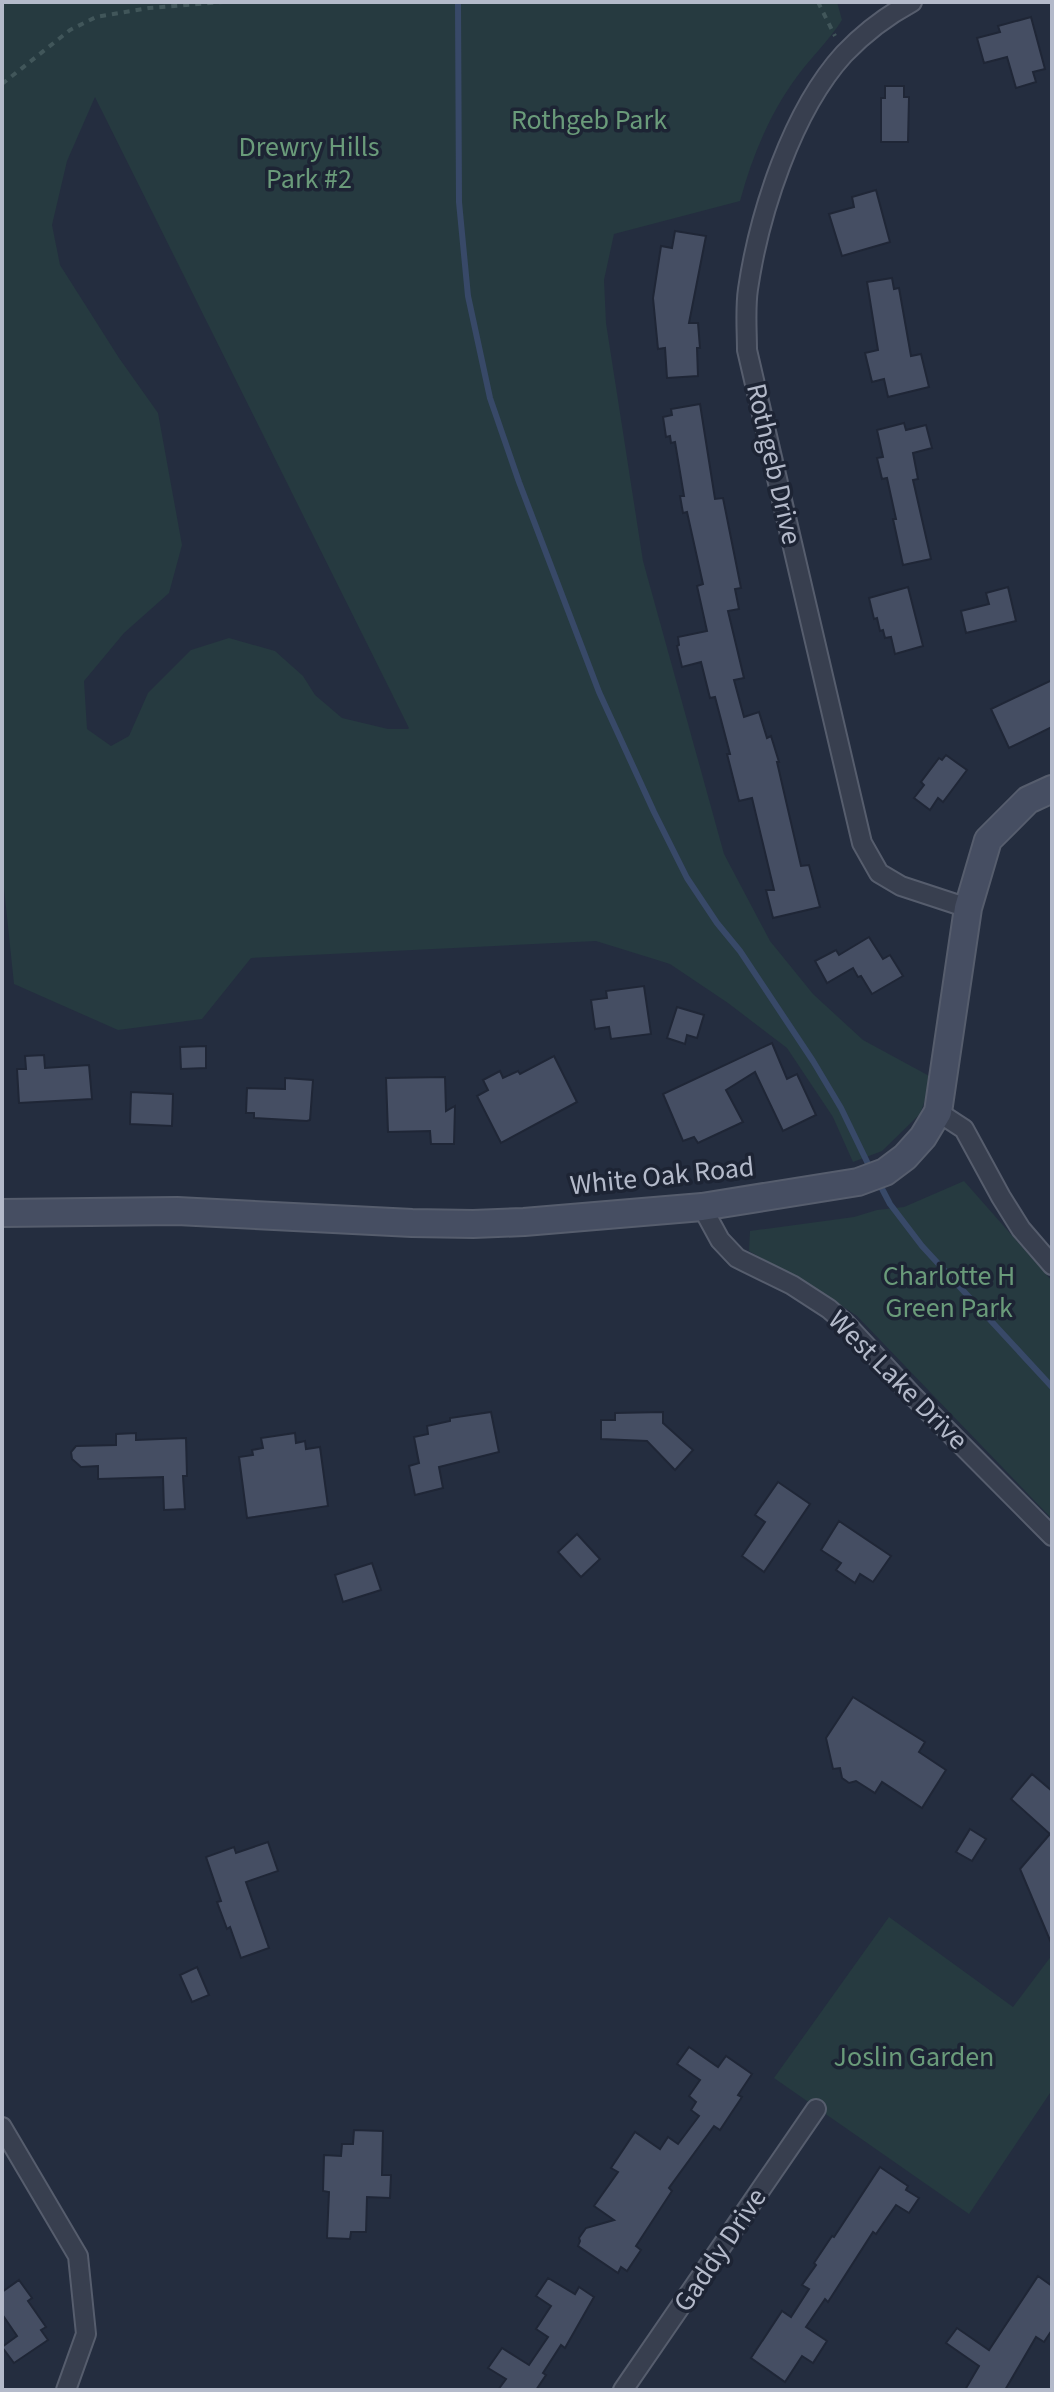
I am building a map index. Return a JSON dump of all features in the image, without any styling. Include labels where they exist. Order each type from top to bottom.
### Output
[{"type":"street","name":"Rothgeb Drive","points":[[912,2],[891,13],[844,54],[815,95],[791,139],[759,231],[747,292],[747,350],[862,843],[879,873],[901,886],[968,908]]},
{"type":"street","name":"White Oak Road","points":[[2,1213],[177,1211],[412,1223],[524,1222],[702,1207],[858,1182],[885,1172],[905,1157],[923,1137],[938,1112],[968,908],[988,840],[1028,800],[1052,789]]},
{"type":"street","points":[[938,1112],[964,1129],[1021,1229],[1052,1265]]},
{"type":"street","name":"West Lake Drive","points":[[702,1207],[720,1240],[737,1258],[792,1285],[845,1323],[1052,1536]]},
{"type":"street","name":"Gaddy Drive","points":[[623,2390],[816,2109]]},
{"type":"street","points":[[2,2127],[78,2256],[86,2334],[66,2390]]},
{"type":"path","points":[[2,84],[70,30],[96,17],[149,8],[223,2]]},
{"type":"path","points":[[818,2],[844,54]]},
{"type":"green space","points":[[2,2],[837,2],[842,20],[786,92],[756,153],[740,201],[614,234],[604,280],[606,323],[643,561],[724,854],[770,941],[813,994],[863,1040],[933,1078],[920,1114],[882,1151],[853,1162],[833,1117],[787,1048],[670,964],[596,941],[251,958],[202,1019],[118,1030],[14,984],[2,869]],"holes":[[[95,97],[409,728],[388,729],[342,718],[315,695],[303,676],[275,651],[229,638],[191,650],[148,693],[129,736],[111,746],[87,729],[84,681],[124,633],[169,593],[182,545],[158,413],[60,265],[52,225],[67,161]]]},
{"type":"green space","name":"Charlotte H Green Park","points":[[964,1181],[1052,1281],[1052,1519],[857,1316],[817,1289],[749,1251],[750,1231],[904,1207]]},
{"type":"green space","name":"Joslin Garden","points":[[889,1917],[1013,2007],[1052,1955],[1052,2090],[969,2214],[774,2078]]},
{"type":"building","points":[[1031,17],[1045,69],[1033,72],[1036,82],[1016,88],[1007,57],[984,63],[977,38],[1000,32],[998,26]]},
{"type":"building","points":[[885,86],[904,86],[904,97],[909,97],[908,142],[881,142],[881,98],[885,98]]},
{"type":"building","points":[[876,190],[890,242],[842,256],[829,214],[854,207],[852,197]]},
{"type":"building","points":[[675,231],[706,236],[689,323],[698,323],[700,348],[697,348],[698,376],[667,378],[665,348],[658,349],[653,298],[661,246],[672,248]]},
{"type":"building","points":[[892,278],[894,289],[899,288],[911,356],[921,354],[929,387],[888,397],[884,379],[872,382],[865,353],[878,350],[867,282]]},
{"type":"building","points":[[700,404],[715,499],[723,498],[741,588],[735,589],[739,609],[728,611],[744,678],[734,680],[744,717],[759,712],[767,738],[771,736],[801,866],[809,865],[820,907],[773,918],[766,890],[774,890],[752,798],[739,801],[715,697],[710,698],[701,662],[682,667],[677,646],[678,637],[707,631],[697,586],[703,584],[687,512],[683,513],[680,496],[684,496],[675,442],[671,443],[670,436],[666,437],[663,417],[672,415],[671,409]]},
{"type":"building","points":[[904,423],[906,430],[926,425],[932,448],[913,453],[918,479],[913,480],[931,559],[903,565],[887,478],[882,479],[877,458],[883,457],[877,430]]},
{"type":"building","points":[[908,587],[923,646],[895,654],[891,637],[885,638],[877,618],[874,619],[869,598]]},
{"type":"building","points":[[1008,587],[1016,621],[966,633],[961,611],[989,604],[986,593]]},
{"type":"building","points":[[1052,680],[1052,727],[1009,748],[991,709]]},
{"type":"building","points":[[946,755],[967,770],[943,802],[938,798],[930,810],[914,798],[924,785],[921,782],[939,758],[942,760]]},
{"type":"building","points":[[869,937],[883,959],[890,955],[903,976],[872,994],[853,968],[827,983],[815,961],[836,950],[839,955]]},
{"type":"building","points":[[644,986],[651,1034],[611,1039],[609,1027],[595,1029],[591,1000],[607,998],[606,991]]},
{"type":"building","points":[[677,1007],[704,1015],[697,1038],[687,1035],[685,1044],[667,1038]]},
{"type":"building","points":[[772,1043],[787,1079],[797,1074],[816,1115],[783,1131],[755,1072],[726,1090],[743,1122],[698,1143],[694,1137],[683,1141],[663,1094]]},
{"type":"building","points":[[206,1046],[206,1068],[181,1069],[180,1047]]},
{"type":"building","points":[[44,1055],[45,1068],[89,1065],[92,1099],[19,1103],[17,1069],[26,1069],[25,1056]]},
{"type":"building","points":[[554,1056],[577,1102],[501,1143],[477,1096],[488,1090],[483,1080],[500,1071],[503,1078],[518,1071],[520,1074]]},
{"type":"building","points":[[445,1077],[446,1111],[455,1106],[454,1144],[431,1144],[430,1131],[388,1132],[386,1078]]},
{"type":"building","points":[[285,1078],[313,1080],[310,1120],[254,1118],[254,1113],[246,1113],[247,1088],[285,1089]]},
{"type":"building","points":[[131,1092],[173,1094],[172,1126],[130,1124]]},
{"type":"building","points":[[491,1412],[499,1452],[439,1467],[443,1488],[415,1495],[409,1466],[419,1463],[414,1437],[428,1434],[427,1426],[450,1421],[450,1418]]},
{"type":"building","points":[[663,1412],[663,1423],[693,1450],[675,1470],[647,1441],[601,1439],[601,1420],[615,1420],[615,1413]]},
{"type":"building","points":[[136,1433],[136,1440],[186,1438],[187,1476],[183,1476],[185,1509],[164,1510],[163,1477],[98,1479],[98,1466],[81,1467],[72,1459],[71,1452],[76,1446],[116,1445],[116,1434]]},
{"type":"building","points":[[295,1433],[296,1443],[305,1441],[306,1449],[320,1447],[328,1506],[247,1518],[239,1457],[253,1455],[252,1450],[263,1448],[261,1438]]},
{"type":"building","points":[[778,1482],[810,1504],[764,1572],[742,1556],[765,1522],[755,1515]]},
{"type":"building","points":[[839,1521],[891,1556],[873,1582],[860,1574],[855,1583],[836,1570],[841,1563],[821,1550]]},
{"type":"building","points":[[577,1534],[600,1559],[581,1577],[558,1552]]},
{"type":"building","points":[[372,1563],[381,1590],[343,1602],[335,1575]]},
{"type":"building","points":[[853,1697],[925,1742],[919,1752],[946,1770],[922,1808],[882,1782],[875,1793],[856,1781],[849,1783],[842,1778],[840,1768],[833,1769],[826,1738]]},
{"type":"building","points":[[1032,1774],[1052,1791],[1052,1945],[1020,1869],[1050,1834],[1011,1799]]},
{"type":"building","points":[[970,1829],[986,1839],[972,1861],[956,1852]]},
{"type":"building","points":[[268,1842],[278,1871],[246,1882],[269,1948],[241,1958],[217,1902],[221,1901],[206,1857],[234,1847],[236,1853]]},
{"type":"building","points":[[197,1967],[209,1995],[192,2002],[180,1975]]},
{"type":"building","points":[[689,2047],[718,2067],[726,2056],[752,2074],[738,2095],[742,2097],[720,2130],[714,2126],[669,2188],[672,2191],[636,2246],[641,2250],[627,2271],[621,2267],[618,2273],[578,2246],[579,2238],[586,2228],[614,2220],[594,2206],[618,2172],[611,2168],[635,2132],[660,2149],[668,2137],[678,2144],[699,2116],[691,2110],[696,2102],[689,2096],[700,2080],[677,2064]]},
{"type":"building","points":[[354,2130],[383,2131],[382,2175],[391,2175],[390,2198],[367,2197],[366,2232],[351,2232],[350,2239],[327,2238],[329,2192],[323,2191],[324,2155],[341,2156],[342,2144],[353,2144]]},
{"type":"building","points":[[880,2167],[908,2186],[906,2190],[919,2198],[909,2213],[896,2205],[876,2234],[873,2232],[828,2302],[825,2299],[806,2327],[827,2341],[813,2363],[802,2356],[785,2382],[751,2358],[782,2311],[791,2317],[809,2289],[802,2285],[816,2265],[814,2263]]},
{"type":"building","points":[[1038,2276],[1052,2286],[1052,2330],[1044,2342],[1036,2337],[1005,2390],[965,2390],[979,2366],[946,2343],[957,2328],[989,2350]]},
{"type":"building","points":[[548,2278],[575,2294],[579,2287],[594,2297],[565,2348],[561,2345],[543,2373],[546,2375],[536,2390],[498,2390],[506,2379],[488,2368],[502,2348],[529,2365],[548,2337],[536,2329],[551,2306],[536,2296]]},
{"type":"building","points":[[19,2280],[32,2298],[28,2301],[46,2327],[41,2330],[48,2340],[14,2363],[2,2347],[17,2336],[2,2314],[2,2292]]},
{"type":"waterway","points":[[458,2],[459,202],[468,296],[490,398],[519,482],[599,692],[687,878],[813,1061],[841,1108],[871,1170]]},
{"type":"waterway","points":[[879,1183],[890,1204],[922,1246],[1052,1387]]},
{"type":"park label","name":"Rothgeb Park","points":[[589,120]]},
{"type":"park label","name":"Drewry Hills Park #2","points":[[309,163]]}]
